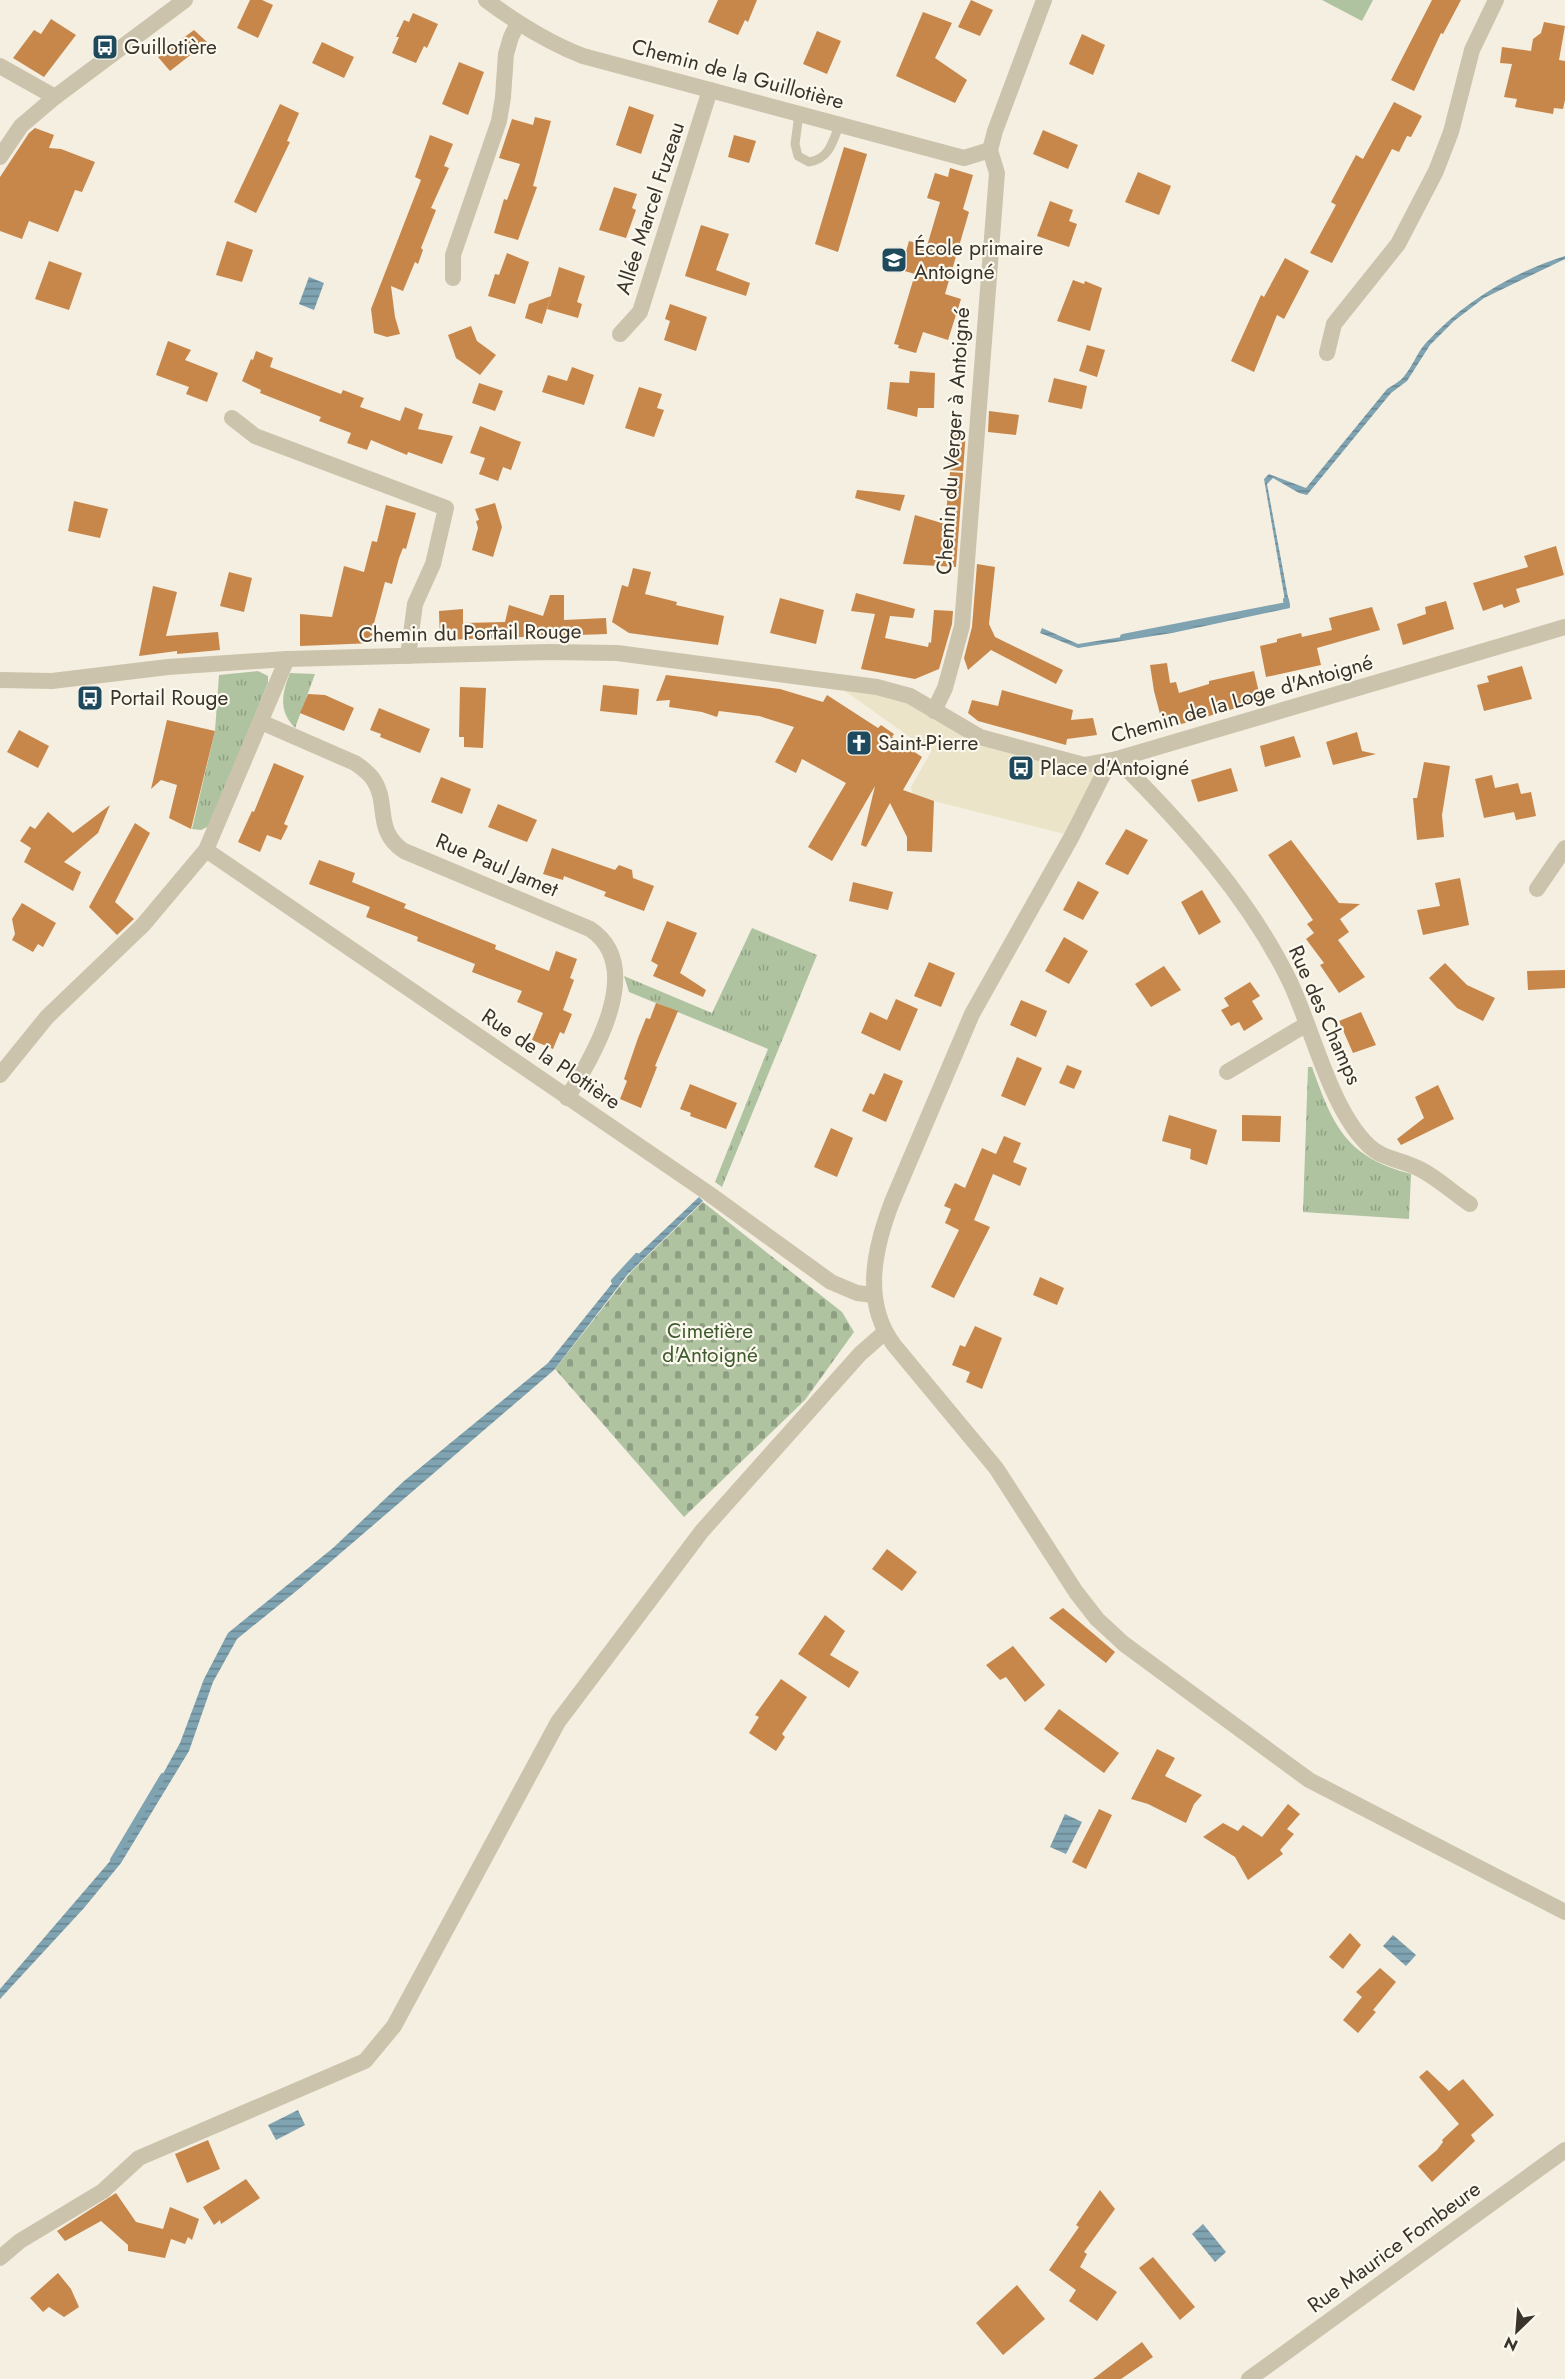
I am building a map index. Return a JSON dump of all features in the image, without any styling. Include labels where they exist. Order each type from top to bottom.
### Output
[{"type":"street","points":[[0,158],[21,126],[185,0]]},
{"type":"street","name":"Chemin de la Guillotière","points":[[486,0],[552,44],[583,56],[964,158],[990,150]]},
{"type":"street","name":"Chemin du Verger à Antoigné","points":[[934,711],[945,688],[962,626],[997,173],[990,150],[1044,0]]},
{"type":"street","points":[[1327,353],[1334,324],[1398,244],[1418,209],[1451,132],[1472,50],[1496,0]]},
{"type":"street","points":[[453,278],[453,255],[502,109],[506,54],[518,23]]},
{"type":"street","points":[[0,66],[56,97]]},
{"type":"street","name":"Allée Marcel Fuzeau","points":[[620,334],[640,312],[710,90]]},
{"type":"street","points":[[232,418],[255,436],[446,508],[432,564],[415,604],[408,656]]},
{"type":"street","name":"Chemin de la Loge d'Antoigné","points":[[934,711],[980,737],[1084,765],[1113,760],[1565,627]]},
{"type":"street","name":"Chemin du Portail Rouge","points":[[0,680],[52,681],[168,667],[287,659],[549,652],[617,653],[877,687],[910,696],[934,711]]},
{"type":"street","points":[[0,1075],[47,1017],[143,925],[206,850],[287,659]]},
{"type":"street","name":"Rue Paul Jamet","points":[[261,722],[355,763],[366,771],[375,781],[387,835],[394,844],[590,929],[601,936],[612,958],[614,997],[593,1056],[567,1098]]},
{"type":"street","points":[[1113,760],[972,1014],[880,1233],[874,1267],[877,1314],[885,1332],[996,1468],[1076,1592],[1097,1618],[1124,1644],[1309,1780],[1565,1912]]},
{"type":"street","name":"Rue des Champs","points":[[1113,760],[1195,841],[1263,935],[1290,981],[1343,1110],[1363,1139],[1370,1147],[1388,1158],[1414,1166],[1470,1204]]},
{"type":"street","points":[[1538,889],[1565,848]]},
{"type":"street","name":"Rue de la Plottière","points":[[206,850],[708,1193],[831,1282],[857,1293],[874,1295]]},
{"type":"street","points":[[1227,1072],[1307,1024]]},
{"type":"street","points":[[0,2258],[20,2241],[103,2191],[139,2158],[365,2061],[394,2026],[558,1722],[702,1532],[860,1354],[885,1332]]},
{"type":"street","name":"Rue Maurice Fombeure","points":[[1249,2379],[1565,2151]]},
{"type":"lane","points":[[799,114],[795,144],[798,156],[809,162],[819,161],[825,156],[839,125]]},
{"type":"green space","points":[[1322,0],[1373,0],[1362,21]]},
{"type":"green space","points":[[258,671],[268,676],[268,683],[209,826],[201,830],[192,829],[215,731],[219,675]]},
{"type":"green space","points":[[290,673],[315,674],[295,728],[286,715],[283,702]]},
{"type":"green space","points":[[752,928],[817,955],[722,1187],[715,1182],[768,1049],[629,992],[624,976],[712,1013]]},
{"type":"green space","points":[[1308,1067],[1312,1067],[1327,1106],[1345,1136],[1371,1158],[1411,1174],[1409,1219],[1303,1212]]},
{"type":"green space","name":"Cimetière d'Antoigné","points":[[703,1202],[842,1312],[854,1332],[805,1400],[684,1517],[555,1369],[631,1272]]},
{"type":"shaded area","points":[[828,679],[877,687],[1026,750],[1110,761],[1072,836],[934,801],[913,794],[911,787],[931,752]]},
{"type":"water","points":[[1565,256],[1565,259],[1484,298],[1454,321],[1430,345],[1407,381],[1391,393],[1307,495],[1273,478],[1267,484],[1290,608],[1172,633],[1078,648],[1040,633],[1042,628],[1078,644],[1286,606],[1264,479],[1269,474],[1306,488],[1387,389],[1403,377],[1422,348],[1455,315],[1507,280]]},
{"type":"water","points":[[309,277],[324,283],[314,310],[299,304]]},
{"type":"water","points":[[699,1197],[703,1201],[628,1274],[554,1370],[300,1588],[237,1639],[213,1682],[189,1751],[121,1863],[84,1908],[0,1999],[0,1989],[123,1846],[180,1743],[204,1679],[228,1633],[333,1548],[404,1481],[548,1363],[627,1265]]},
{"type":"water","points":[[1065,1814],[1082,1822],[1066,1854],[1050,1847]]},
{"type":"water","points":[[1393,1935],[1416,1955],[1406,1966],[1383,1946]]},
{"type":"water","points":[[298,2110],[305,2125],[276,2140],[268,2125]]},
{"type":"water","points":[[1203,2224],[1226,2252],[1215,2262],[1192,2234]]},
{"type":"building","points":[[250,0],[262,0],[273,5],[258,38],[237,28]]},
{"type":"building","points":[[718,0],[757,0],[748,22],[745,20],[738,35],[708,22]]},
{"type":"building","points":[[971,0],[993,10],[980,36],[958,27]]},
{"type":"building","points":[[1432,0],[1461,0],[1443,34],[1441,33],[1414,91],[1391,80]]},
{"type":"building","points":[[923,12],[952,23],[935,58],[967,80],[955,103],[896,76]]},
{"type":"building","points":[[413,13],[438,24],[427,48],[424,46],[416,63],[392,53],[404,20],[409,22]]},
{"type":"building","points":[[51,19],[76,35],[44,77],[13,58],[34,30],[41,34]]},
{"type":"building","points":[[1544,22],[1565,26],[1559,60],[1565,61],[1565,100],[1563,109],[1554,108],[1553,114],[1515,107],[1517,99],[1504,97],[1512,64],[1500,63],[1502,47],[1531,51],[1533,39],[1541,33]]},
{"type":"building","points":[[194,30],[207,42],[170,71],[158,57]]},
{"type":"building","points":[[817,31],[841,41],[827,74],[803,64]]},
{"type":"building","points":[[1082,34],[1105,45],[1093,75],[1069,64]]},
{"type":"building","points":[[322,42],[354,57],[344,78],[312,63]]},
{"type":"building","points":[[459,62],[484,72],[468,115],[442,104]]},
{"type":"building","points":[[1394,102],[1422,116],[1411,137],[1407,136],[1399,152],[1392,149],[1332,263],[1310,253],[1336,205],[1331,202],[1356,155],[1363,159]]},
{"type":"building","points":[[280,104],[299,113],[287,141],[290,142],[256,213],[234,202]]},
{"type":"building","points":[[629,106],[654,115],[641,154],[616,145]]},
{"type":"building","points":[[535,117],[551,121],[533,186],[537,187],[518,240],[494,233],[504,199],[507,200],[520,164],[499,158],[512,119],[533,125]]},
{"type":"building","points":[[35,128],[54,135],[49,148],[61,149],[95,162],[82,192],[75,190],[58,232],[29,221],[22,239],[0,231],[0,177],[29,133]]},
{"type":"building","points":[[1043,130],[1078,145],[1068,169],[1033,154]]},
{"type":"building","points":[[430,135],[453,144],[444,166],[449,168],[431,208],[436,210],[421,248],[423,250],[418,264],[415,262],[403,291],[391,286],[400,334],[387,337],[374,333],[371,309],[421,180],[415,177]]},
{"type":"building","points":[[734,135],[756,141],[749,163],[728,157]]},
{"type":"building","points":[[844,147],[867,154],[838,252],[815,244]]},
{"type":"building","points":[[950,168],[973,175],[963,209],[969,212],[945,294],[961,299],[948,340],[923,332],[916,353],[898,348],[899,345],[894,344],[915,274],[901,270],[909,241],[927,246],[940,202],[927,198],[935,173],[948,177]]},
{"type":"building","points":[[1138,172],[1171,186],[1159,215],[1125,202]]},
{"type":"building","points":[[614,187],[637,194],[632,208],[636,210],[626,238],[599,230]]},
{"type":"building","points":[[1050,201],[1073,210],[1069,221],[1077,224],[1069,247],[1037,236]]},
{"type":"building","points":[[701,225],[729,234],[716,270],[750,283],[746,296],[685,276]]},
{"type":"building","points":[[227,241],[253,250],[242,282],[216,275]]},
{"type":"building","points":[[507,253],[529,262],[515,304],[488,296],[495,274],[499,275]]},
{"type":"building","points":[[1285,258],[1309,271],[1284,319],[1277,315],[1254,372],[1231,361],[1261,295],[1264,297]]},
{"type":"building","points":[[49,261],[82,273],[69,310],[35,299]]},
{"type":"building","points":[[559,267],[585,276],[577,302],[582,304],[578,318],[547,309]]},
{"type":"building","points":[[1073,280],[1084,284],[1085,281],[1102,288],[1090,331],[1057,321]]},
{"type":"building","points":[[551,296],[542,324],[525,318],[529,304]]},
{"type":"building","points":[[670,304],[707,317],[696,351],[664,340],[670,321],[665,319]]},
{"type":"building","points":[[471,326],[477,341],[496,355],[480,375],[456,358],[448,335]]},
{"type":"building","points":[[168,341],[191,350],[185,360],[218,373],[207,402],[186,394],[189,387],[156,375]]},
{"type":"building","points":[[1087,345],[1105,350],[1097,377],[1079,371]]},
{"type":"building","points":[[256,351],[273,358],[270,367],[341,394],[343,390],[364,398],[360,407],[400,421],[405,407],[423,414],[418,429],[453,436],[442,464],[408,452],[407,455],[371,440],[367,450],[347,443],[351,433],[319,421],[321,417],[260,393],[261,390],[242,381]]},
{"type":"building","points":[[572,367],[594,375],[584,405],[542,392],[548,375],[567,381]]},
{"type":"building","points":[[910,371],[935,373],[934,408],[918,408],[917,417],[887,409],[890,382],[909,383]]},
{"type":"building","points":[[1054,378],[1087,386],[1082,409],[1048,402]]},
{"type":"building","points":[[479,383],[503,391],[495,411],[472,403]]},
{"type":"building","points":[[639,387],[662,394],[657,408],[664,410],[654,437],[625,428]]},
{"type":"building","points":[[989,411],[1019,415],[1016,435],[988,432]]},
{"type":"building","points":[[480,426],[521,442],[511,470],[503,467],[498,481],[479,474],[485,458],[470,453]]},
{"type":"building","points":[[951,431],[966,431],[963,471],[948,470]]},
{"type":"building","points":[[950,472],[963,473],[956,567],[903,564],[915,515],[945,524]]},
{"type":"building","points":[[857,490],[905,495],[900,511],[855,498]]},
{"type":"building","points":[[74,501],[108,509],[100,538],[68,531]]},
{"type":"building","points":[[495,503],[502,527],[493,557],[472,550],[478,528],[476,521],[479,520],[475,509]]},
{"type":"building","points":[[386,505],[416,513],[406,549],[403,548],[399,558],[392,584],[385,582],[373,627],[374,643],[300,646],[300,614],[332,617],[344,566],[364,572],[372,541],[377,542]]},
{"type":"building","points":[[1556,546],[1564,575],[1516,589],[1520,602],[1504,608],[1502,604],[1483,611],[1473,583],[1528,567],[1524,556]]},
{"type":"building","points":[[977,564],[995,567],[989,624],[995,637],[1063,670],[1056,684],[991,650],[968,670],[964,658],[972,627]]},
{"type":"building","points":[[633,568],[651,572],[645,594],[677,602],[676,605],[724,616],[718,645],[629,633],[612,622],[622,585],[628,587]]},
{"type":"building","points":[[229,572],[252,578],[244,612],[220,606]]},
{"type":"building","points":[[153,586],[177,592],[166,636],[218,632],[220,650],[177,654],[177,651],[139,656]]},
{"type":"building","points":[[856,593],[915,609],[913,618],[890,616],[885,638],[928,647],[929,642],[931,643],[934,610],[953,611],[952,624],[939,669],[915,679],[861,669],[875,614],[851,611]]},
{"type":"building","points":[[550,595],[564,595],[564,620],[606,618],[607,634],[440,640],[439,611],[463,609],[463,623],[505,622],[509,605],[543,616]]},
{"type":"building","points":[[780,598],[824,610],[816,644],[770,633]]},
{"type":"building","points":[[1446,601],[1454,629],[1403,645],[1397,624],[1426,614],[1425,607]]},
{"type":"building","points":[[1372,607],[1380,630],[1317,648],[1321,665],[1266,677],[1260,646],[1301,633],[1302,637],[1332,630],[1329,618]]},
{"type":"building","points":[[1167,663],[1170,683],[1176,682],[1179,693],[1209,684],[1209,681],[1254,671],[1261,701],[1164,729],[1150,665]]},
{"type":"building","points":[[1522,666],[1532,699],[1484,711],[1477,685],[1489,682],[1487,676]]},
{"type":"building","points":[[666,675],[780,689],[823,702],[827,695],[878,728],[881,725],[894,734],[892,737],[922,757],[903,790],[934,801],[932,852],[907,851],[907,837],[890,803],[866,847],[861,845],[875,786],[832,861],[808,847],[846,783],[802,759],[796,773],[775,762],[794,727],[759,716],[719,711],[717,717],[702,712],[669,707],[670,700],[656,701]]},
{"type":"building","points":[[603,685],[639,689],[637,715],[600,711]]},
{"type":"building","points":[[460,687],[486,688],[483,748],[464,747],[464,737],[459,737]]},
{"type":"building","points":[[1002,690],[1073,710],[1071,720],[1093,718],[1097,735],[1067,739],[1066,745],[978,721],[968,713],[972,700],[998,706]]},
{"type":"building","points":[[308,694],[325,695],[354,708],[344,731],[300,713]]},
{"type":"building","points":[[379,708],[430,729],[420,753],[380,737],[381,734],[370,730]]},
{"type":"building","points":[[167,720],[215,731],[191,829],[169,818],[177,785],[161,780],[151,789]]},
{"type":"building","points":[[19,730],[49,746],[38,768],[7,752]]},
{"type":"building","points":[[1357,732],[1362,751],[1376,754],[1333,765],[1326,742]]},
{"type":"building","points":[[1294,736],[1301,757],[1265,767],[1260,746]]},
{"type":"building","points":[[1424,762],[1450,766],[1442,815],[1444,837],[1417,840],[1413,798],[1417,798]]},
{"type":"building","points":[[274,763],[304,776],[284,824],[288,826],[281,840],[267,835],[260,852],[238,842],[252,811],[254,812]]},
{"type":"building","points":[[1231,768],[1238,791],[1198,802],[1191,780]]},
{"type":"building","points":[[1492,775],[1495,788],[1518,783],[1521,794],[1531,792],[1536,816],[1516,820],[1514,812],[1484,818],[1475,779]]},
{"type":"building","points":[[441,777],[471,789],[462,814],[431,802]]},
{"type":"building","points":[[498,804],[537,820],[527,842],[488,827]]},
{"type":"building","points":[[110,805],[98,833],[64,862],[81,872],[73,891],[24,862],[31,848],[20,841],[30,826],[35,829],[48,812],[73,833]]},
{"type":"building","points":[[135,823],[150,833],[115,902],[134,919],[117,935],[89,907]]},
{"type":"building","points":[[1126,829],[1148,840],[1128,875],[1105,864]]},
{"type":"building","points":[[1291,840],[1339,903],[1360,904],[1340,919],[1349,932],[1338,940],[1365,977],[1339,993],[1320,965],[1324,963],[1306,939],[1314,933],[1307,924],[1313,920],[1268,855]]},
{"type":"building","points":[[552,848],[615,870],[619,865],[632,870],[633,878],[654,886],[644,911],[604,896],[606,892],[564,876],[563,880],[543,874]]},
{"type":"building","points":[[319,860],[355,873],[352,882],[406,904],[404,908],[496,945],[495,949],[549,971],[556,951],[577,959],[570,978],[574,980],[563,1010],[572,1014],[564,1034],[560,1032],[553,1049],[532,1040],[543,1013],[517,1002],[522,991],[472,972],[475,964],[417,941],[418,937],[366,917],[370,907],[309,884]]},
{"type":"building","points":[[1460,878],[1469,925],[1423,935],[1417,910],[1440,906],[1435,883]]},
{"type":"building","points":[[1078,881],[1099,892],[1083,920],[1063,910]]},
{"type":"building","points":[[853,882],[893,892],[888,910],[849,901]]},
{"type":"building","points":[[1202,890],[1221,922],[1199,935],[1181,902]]},
{"type":"building","points":[[22,903],[56,923],[43,947],[38,944],[33,952],[12,940],[15,934],[12,919]]},
{"type":"building","points":[[667,921],[697,933],[680,973],[706,990],[703,997],[653,976],[658,965],[651,961]]},
{"type":"building","points":[[1064,937],[1088,951],[1069,984],[1045,971]]},
{"type":"building","points":[[929,962],[955,973],[941,1007],[914,996]]},
{"type":"building","points":[[1445,963],[1467,985],[1495,998],[1483,1021],[1457,1008],[1429,978]]},
{"type":"building","points":[[1164,966],[1181,990],[1151,1007],[1135,984]]},
{"type":"building","points":[[1565,970],[1565,988],[1528,990],[1527,971]]},
{"type":"building","points":[[1250,982],[1260,996],[1252,1001],[1263,1019],[1244,1031],[1239,1022],[1231,1026],[1221,1010],[1229,1006],[1224,998]]},
{"type":"building","points":[[896,999],[918,1009],[900,1051],[861,1033],[870,1012],[887,1020]]},
{"type":"building","points":[[1021,1000],[1047,1011],[1036,1037],[1010,1025]]},
{"type":"building","points":[[656,1003],[678,1011],[655,1066],[657,1067],[641,1108],[620,1099],[627,1081],[624,1079],[638,1038],[646,1018],[650,1019]]},
{"type":"building","points":[[1361,1012],[1376,1045],[1353,1053],[1339,1021]]},
{"type":"building","points":[[1017,1057],[1042,1068],[1025,1106],[1001,1096]]},
{"type":"building","points":[[1067,1065],[1082,1071],[1074,1089],[1059,1083]]},
{"type":"building","points":[[884,1073],[903,1081],[886,1122],[862,1111],[870,1093],[874,1095]]},
{"type":"building","points":[[690,1084],[737,1103],[726,1129],[690,1116],[691,1113],[680,1109]]},
{"type":"building","points":[[1438,1085],[1454,1119],[1401,1145],[1397,1139],[1424,1118],[1415,1097]]},
{"type":"building","points":[[1169,1115],[1217,1130],[1207,1165],[1190,1159],[1191,1149],[1162,1141]]},
{"type":"building","points":[[1242,1115],[1281,1116],[1280,1142],[1242,1141]]},
{"type":"building","points":[[831,1128],[853,1138],[837,1177],[814,1167]]},
{"type":"building","points":[[1004,1136],[1021,1143],[1013,1162],[1027,1168],[1020,1186],[993,1174],[974,1220],[990,1227],[954,1298],[931,1287],[959,1230],[945,1223],[951,1209],[944,1206],[955,1183],[965,1188],[982,1148],[996,1154]]},
{"type":"building","points":[[1040,1277],[1064,1288],[1057,1305],[1033,1295]]},
{"type":"building","points":[[975,1326],[1002,1338],[982,1389],[966,1382],[970,1372],[952,1365],[960,1345],[965,1347]]},
{"type":"building","points":[[887,1549],[917,1572],[902,1591],[872,1569]]},
{"type":"building","points":[[1063,1608],[1115,1652],[1106,1663],[1049,1618]]},
{"type":"building","points":[[825,1615],[845,1631],[830,1655],[859,1672],[849,1688],[798,1654]]},
{"type":"building","points":[[1013,1646],[1045,1685],[1025,1702],[1006,1677],[1000,1680],[986,1665]]},
{"type":"building","points":[[781,1679],[807,1697],[782,1734],[785,1737],[776,1751],[749,1733],[759,1717],[755,1715]]},
{"type":"building","points":[[1059,1709],[1119,1753],[1104,1773],[1044,1729]]},
{"type":"building","points":[[1157,1749],[1175,1758],[1165,1776],[1202,1795],[1194,1804],[1186,1823],[1148,1804],[1131,1799]]},
{"type":"building","points":[[1288,1804],[1300,1814],[1287,1829],[1294,1834],[1280,1850],[1283,1854],[1248,1880],[1235,1857],[1203,1837],[1223,1823],[1238,1831],[1243,1825],[1262,1837]]},
{"type":"building","points":[[1099,1809],[1112,1815],[1086,1869],[1072,1862]]},
{"type":"building","points":[[1350,1933],[1361,1945],[1343,1969],[1329,1957]]},
{"type":"building","points":[[1380,1968],[1396,1982],[1373,2010],[1376,2012],[1358,2033],[1343,2020],[1362,1997],[1356,1992]]},
{"type":"building","points":[[1427,2070],[1449,2091],[1463,2079],[1494,2115],[1471,2135],[1475,2141],[1432,2182],[1418,2166],[1437,2150],[1442,2140],[1459,2124],[1419,2077]]},
{"type":"building","points":[[208,2140],[220,2169],[187,2183],[175,2154]]},
{"type":"building","points":[[246,2179],[260,2198],[221,2224],[220,2220],[214,2225],[203,2207]]},
{"type":"building","points":[[1100,2190],[1115,2209],[1084,2252],[1087,2254],[1080,2267],[1117,2292],[1097,2321],[1069,2301],[1076,2290],[1049,2270],[1079,2227],[1076,2225]]},
{"type":"building","points":[[116,2193],[136,2222],[163,2229],[170,2207],[199,2219],[192,2240],[188,2237],[185,2244],[171,2239],[165,2258],[128,2251],[128,2245],[101,2221],[65,2241],[57,2231]]},
{"type":"building","points":[[1153,2257],[1195,2307],[1180,2320],[1139,2268]]},
{"type":"building","points":[[58,2273],[71,2289],[79,2307],[64,2317],[49,2307],[43,2312],[30,2298]]},
{"type":"building","points":[[1017,2285],[1045,2319],[1003,2355],[976,2323]]},
{"type":"building","points":[[1142,2342],[1153,2357],[1121,2379],[1093,2379]]},
{"type":"waterway","points":[[1123,637],[1287,605],[1286,600]]},
{"type":"waterway","points":[[614,1281],[637,1256]]},
{"type":"waterway","points":[[113,1860],[163,1776]]},
{"type":"place","name":"Guillotière","points":[[105,47]]},
{"type":"place","name":"École primaire Antoigné","points":[[894,260]]},
{"type":"place","name":"Portail Rouge","points":[[90,698]]},
{"type":"place","name":"Saint-Pierre","points":[[859,743]]},
{"type":"place","name":"Place d'Antoigné","points":[[1021,768]]}]
